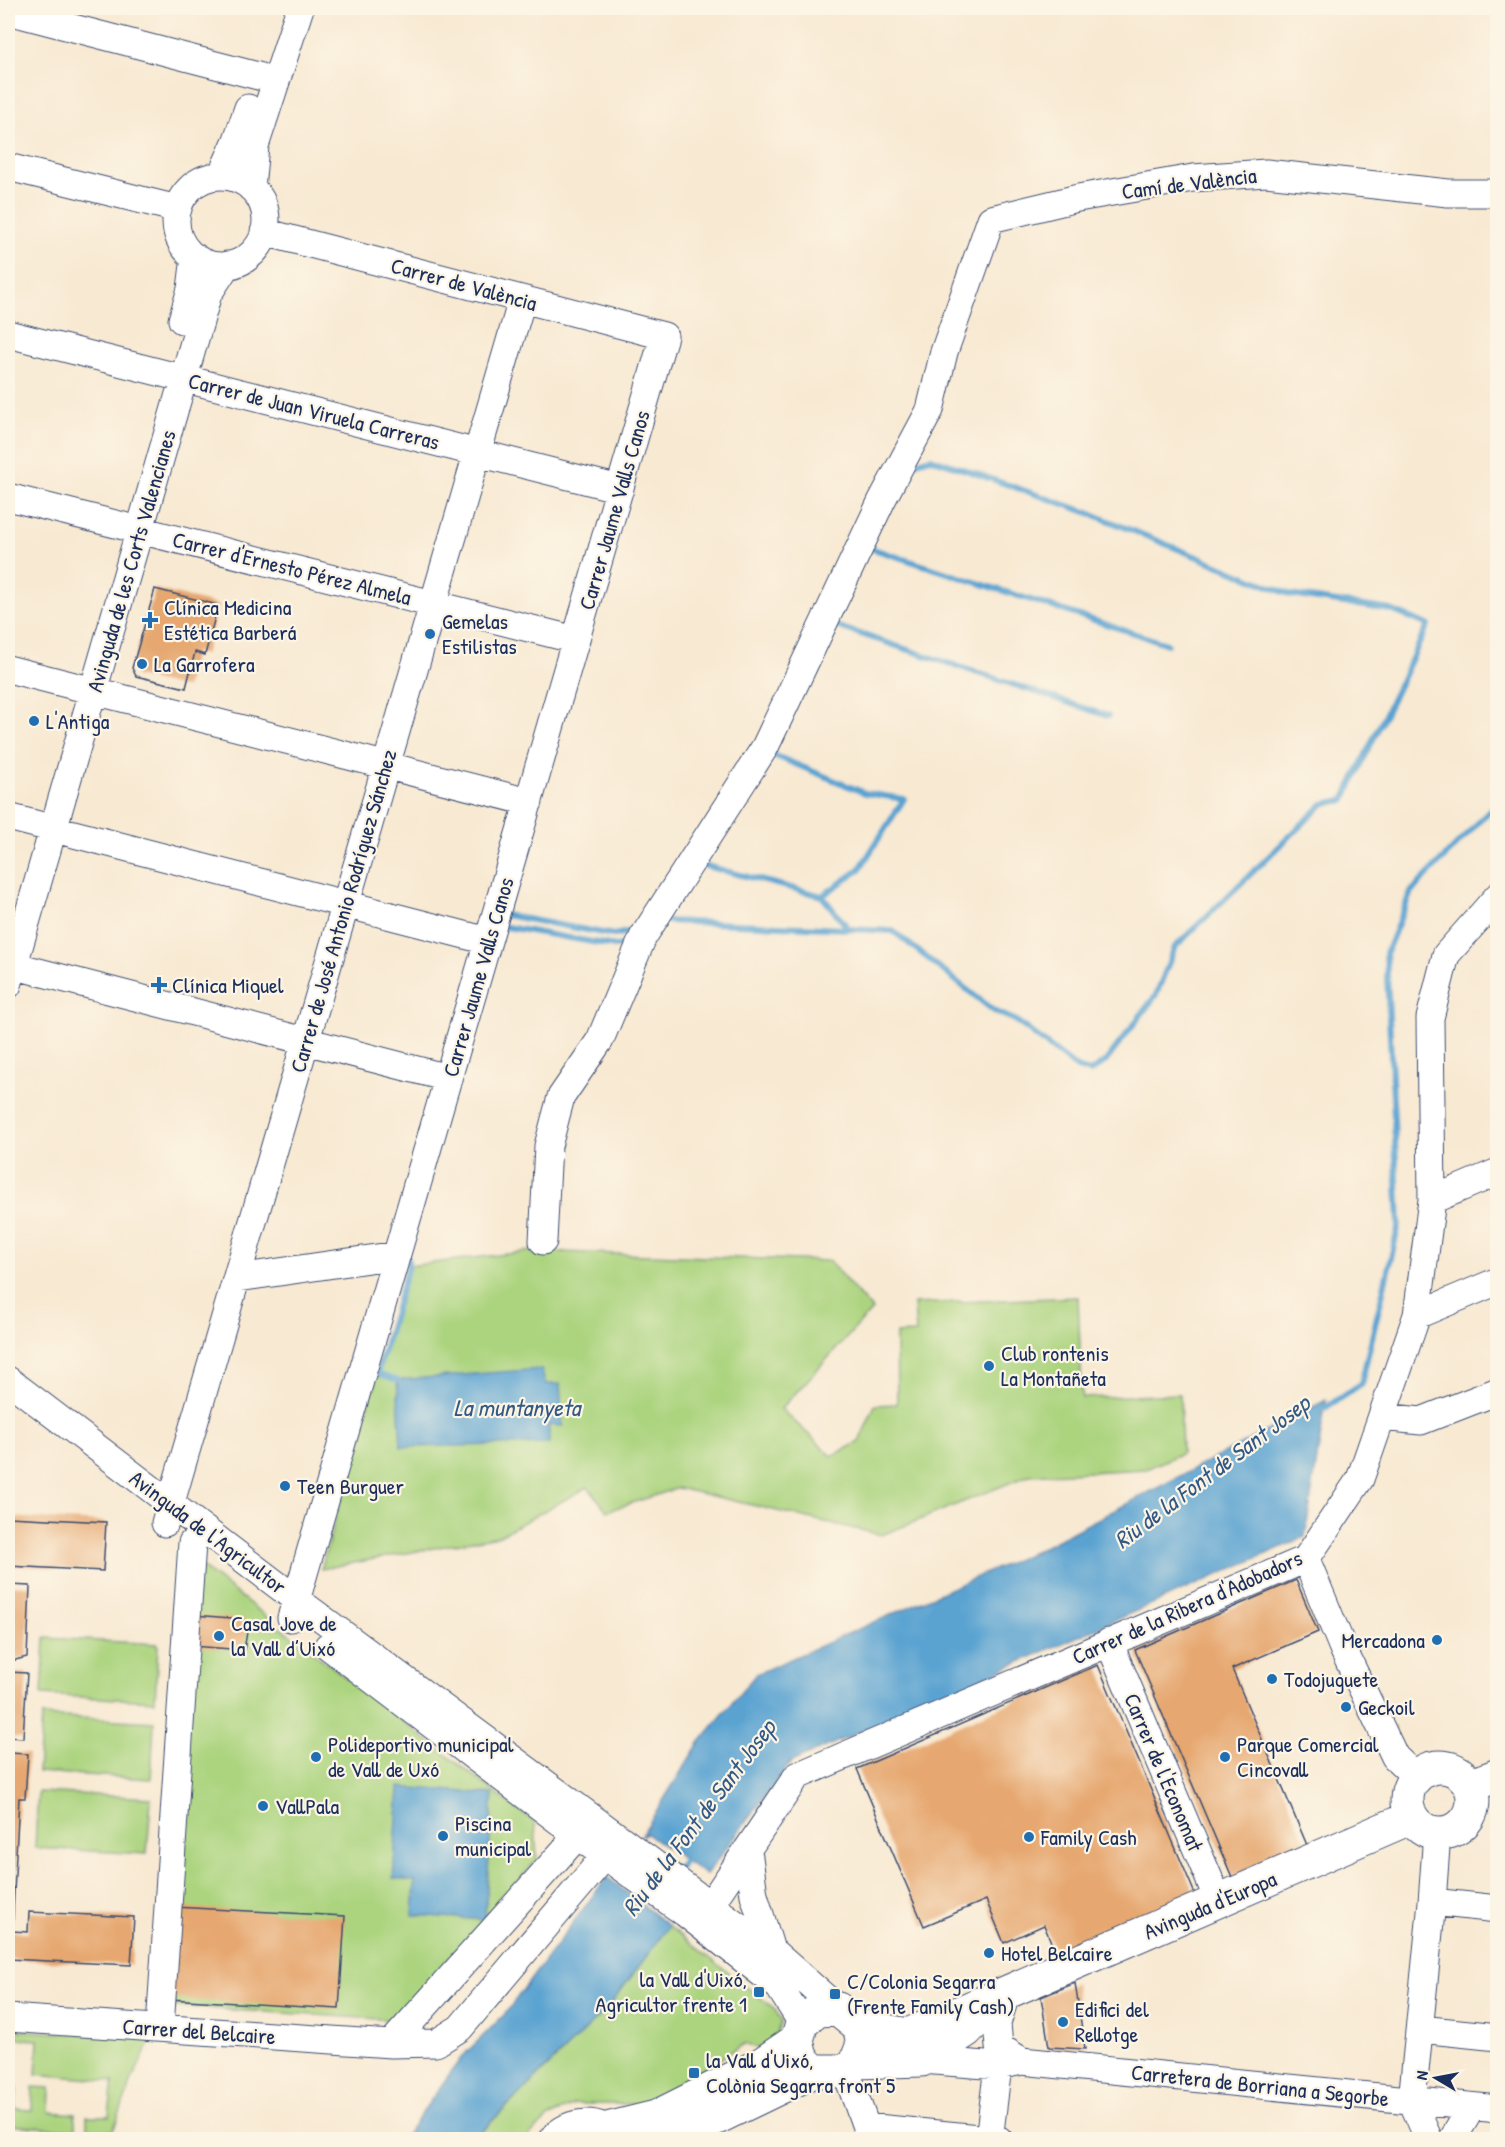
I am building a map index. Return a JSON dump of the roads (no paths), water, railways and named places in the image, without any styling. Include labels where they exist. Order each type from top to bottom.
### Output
[{"type":"main road","points":[[1446,1767],[1464,1777],[1484,1781],[1473,1797],[1472,1809],[1467,1819],[1459,1827],[1449,1832],[1424,1825],[1407,1807],[1410,1786],[1425,1770],[1446,1767]]},
{"type":"main road","name":"Avinguda d'Europa","points":[[849,2018],[909,2035],[1219,1902],[1424,1825]]},
{"type":"main road","name":"Avinguda d'Europa","points":[[922,2060],[966,2031],[1007,1992]]},
{"type":"main road","points":[[555,2139],[566,2130],[578,2126],[591,2126],[609,2135],[656,2116],[760,2065],[800,2031],[818,2010],[849,2018],[863,2044],[839,2068]]},
{"type":"main road","points":[[800,2031],[801,2058],[839,2068]]},
{"type":"main road","points":[[671,2139],[839,2068],[922,2060]]},
{"type":"street","points":[[220,176],[237,140],[280,8]]},
{"type":"street","points":[[251,188],[255,146],[300,8]]},
{"type":"street","points":[[8,11],[258,76]]},
{"type":"street","points":[[8,167],[178,210]]},
{"type":"street","name":"Camí de València","points":[[543,1241],[548,1146],[561,1097],[600,1040],[643,937],[765,747],[882,500],[930,410],[944,352],[991,219],[1078,198],[1193,178],[1266,173],[1448,193],[1497,193]]},
{"type":"street","points":[[220,176],[232,177],[251,188],[258,195],[265,213],[264,232],[251,254],[236,263],[227,265],[205,263],[195,257],[179,236],[176,218],[181,200],[193,185],[211,177],[220,176]]},
{"type":"street","name":"Carrer de València","points":[[264,232],[664,336]]},
{"type":"street","name":"Avinguda de les Corts Valencianes","points":[[9,971],[44,826],[175,376],[195,257]]},
{"type":"street","name":"Avinguda de les Corts Valencianes","points":[[175,376],[208,294],[227,265]]},
{"type":"street","name":"Carrer de José Antonio Rodríguez Sánchez","points":[[168,1513],[522,300]]},
{"type":"street","name":"Carrer de Juan Viruela Carreras","points":[[8,334],[620,489]]},
{"type":"street","name":"Carrer Jaume Valls Canos","points":[[294,1609],[664,336]]},
{"type":"street","name":"Carrer d'Ernesto Pérez Almela","points":[[8,497],[576,640]]},
{"type":"street","points":[[8,669],[529,802]]},
{"type":"street","points":[[8,817],[488,941]]},
{"type":"street","name":"Avinguda de les Corts Valencianes","points":[[8,920],[44,826]]},
{"type":"street","name":"Carrer de la Ribera d'Adobadors","points":[[697,1904],[748,1850],[797,1776],[1306,1558],[1360,1479],[1417,1315],[1432,1200],[1430,1018],[1446,955],[1497,896]]},
{"type":"street","points":[[9,971],[306,1041],[448,1078]]},
{"type":"street","points":[[1432,1200],[1497,1172]]},
{"type":"street","points":[[237,1278],[397,1255]]},
{"type":"street","points":[[1417,1315],[1497,1281]]},
{"type":"street","name":"Avinguda de l'Agricultor","points":[[8,1380],[168,1513],[617,1855]]},
{"type":"street","points":[[1383,1417],[1421,1420],[1497,1391]]},
{"type":"street","name":"Avinguda de l'Agricultor","points":[[8,1402],[168,1513],[192,1543],[294,1609],[578,1835],[617,1855],[771,1950],[849,2018]]},
{"type":"street","points":[[160,2028],[192,1543]]},
{"type":"street","points":[[1306,1558],[1344,1651],[1395,1757],[1416,1777]]},
{"type":"street","name":"Carrer de l'Economat","points":[[1109,1642],[1219,1902]]},
{"type":"street","points":[[1424,1825],[1432,1902],[1412,2101],[1429,2139]]},
{"type":"street","points":[[391,2044],[578,1835]]},
{"type":"street","points":[[748,1850],[754,1895],[771,1950]]},
{"type":"street","name":"Carrer del Belcaire","points":[[8,2018],[391,2044],[436,2043],[460,2028],[617,1855]]},
{"type":"street","points":[[1432,1902],[1497,1909]]},
{"type":"street","name":"Avinguda de l'Agricultor","points":[[697,1904],[779,1987],[800,2031]]},
{"type":"street","points":[[839,2068],[866,2127],[992,2139],[1007,2058],[998,2023],[1007,1992]]},
{"type":"street","points":[[933,2025],[966,2031],[1007,2058]]},
{"type":"street","points":[[1420,2030],[1497,2037]]},
{"type":"street","name":"Carretera de Borriana a Segorbe","points":[[922,2060],[1007,2058],[1485,2108]]},
{"type":"street","points":[[1452,2139],[1485,2108]]},
{"type":"water","name":"La muntanyeta","points":[[541,1369],[546,1384],[560,1384],[563,1426],[549,1425],[549,1444],[401,1447],[397,1380]]},
{"type":"water","points":[[1326,1400],[1305,1537],[791,1762],[706,1875],[646,1833],[641,1836],[699,1743],[756,1674],[1040,1549]]},
{"type":"water","name":"Piscina municipal","points":[[399,1787],[493,1794],[485,1920],[413,1915],[415,1881],[393,1879]]},
{"type":"water","points":[[607,1877],[669,1926],[607,2009],[473,2139],[403,2139],[461,2058],[505,2014]]},
{"type":"waterway","points":[[668,921],[893,931],[994,1011],[1015,1020],[1077,1068],[1090,1072],[1106,1061],[1156,995],[1175,947],[1323,804],[1344,800],[1428,625],[1391,610],[1291,595],[1092,514],[931,458],[911,464]]},
{"type":"waterway","points":[[870,548],[1167,644]]},
{"type":"waterway","points":[[833,625],[1108,716]]},
{"type":"waterway","points":[[771,754],[865,793],[904,799],[859,870],[822,896]]},
{"type":"waterway","name":"Riu de la Font de Sant Josep","points":[[1319,1412],[1361,1384],[1399,1224],[1386,953],[1411,892],[1498,802]]},
{"type":"waterway","points":[[702,865],[822,896],[848,928]]},
{"type":"waterway","points":[[505,915],[614,935],[637,930]]},
{"type":"waterway","points":[[501,926],[615,946],[633,944]]},
{"type":"waterway","points":[[397,1380],[377,1374],[408,1266],[408,1259]]},
{"type":"waterway","name":"Riu de la Font de Sant Josep","points":[[676,1872],[689,1854]]},
{"type":"place","name":"Clínica Medicina Estética Barberá","points":[[150,620]]},
{"type":"place","name":"Gemelas Estilistas","points":[[430,634]]},
{"type":"place","name":"La Garrofera","points":[[142,664]]},
{"type":"place","name":"L'Antiga","points":[[34,721]]},
{"type":"place","name":"Clínica Miquel","points":[[159,985]]},
{"type":"place","name":"Club rontenis La Montañeta","points":[[989,1366]]},
{"type":"place","name":"Teen Burguer","points":[[285,1486]]},
{"type":"place","name":"Casal Jove de la Vall d’Uixó","points":[[219,1636]]},
{"type":"place","name":"Mercadona","points":[[1437,1640]]},
{"type":"place","name":"Todojuguete","points":[[1272,1679]]},
{"type":"place","name":"Geckoil","points":[[1346,1707]]},
{"type":"place","name":"Polideportivo municipal de Vall de Uxó","points":[[316,1757]]},
{"type":"place","name":"Parque Comercial Cincovall","points":[[1225,1757]]},
{"type":"place","name":"VallPala","points":[[263,1806]]},
{"type":"place","name":"Piscina municipal","points":[[443,1836]]},
{"type":"place","name":"Family Cash","points":[[1029,1837]]},
{"type":"place","name":"Hotel Belcaire","points":[[989,1953]]},
{"type":"place","name":"la Vall d'Uixó, Agricultor frente 1","points":[[759,1992]]},
{"type":"place","name":"C/Colonia Segarra (Frente Family Cash)","points":[[835,1994]]},
{"type":"place","name":"Edifici del Rellotge","points":[[1063,2022]]},
{"type":"place","name":"la Vall d'Uixó, Colònia Segarra front 5","points":[[694,2073]]}]
